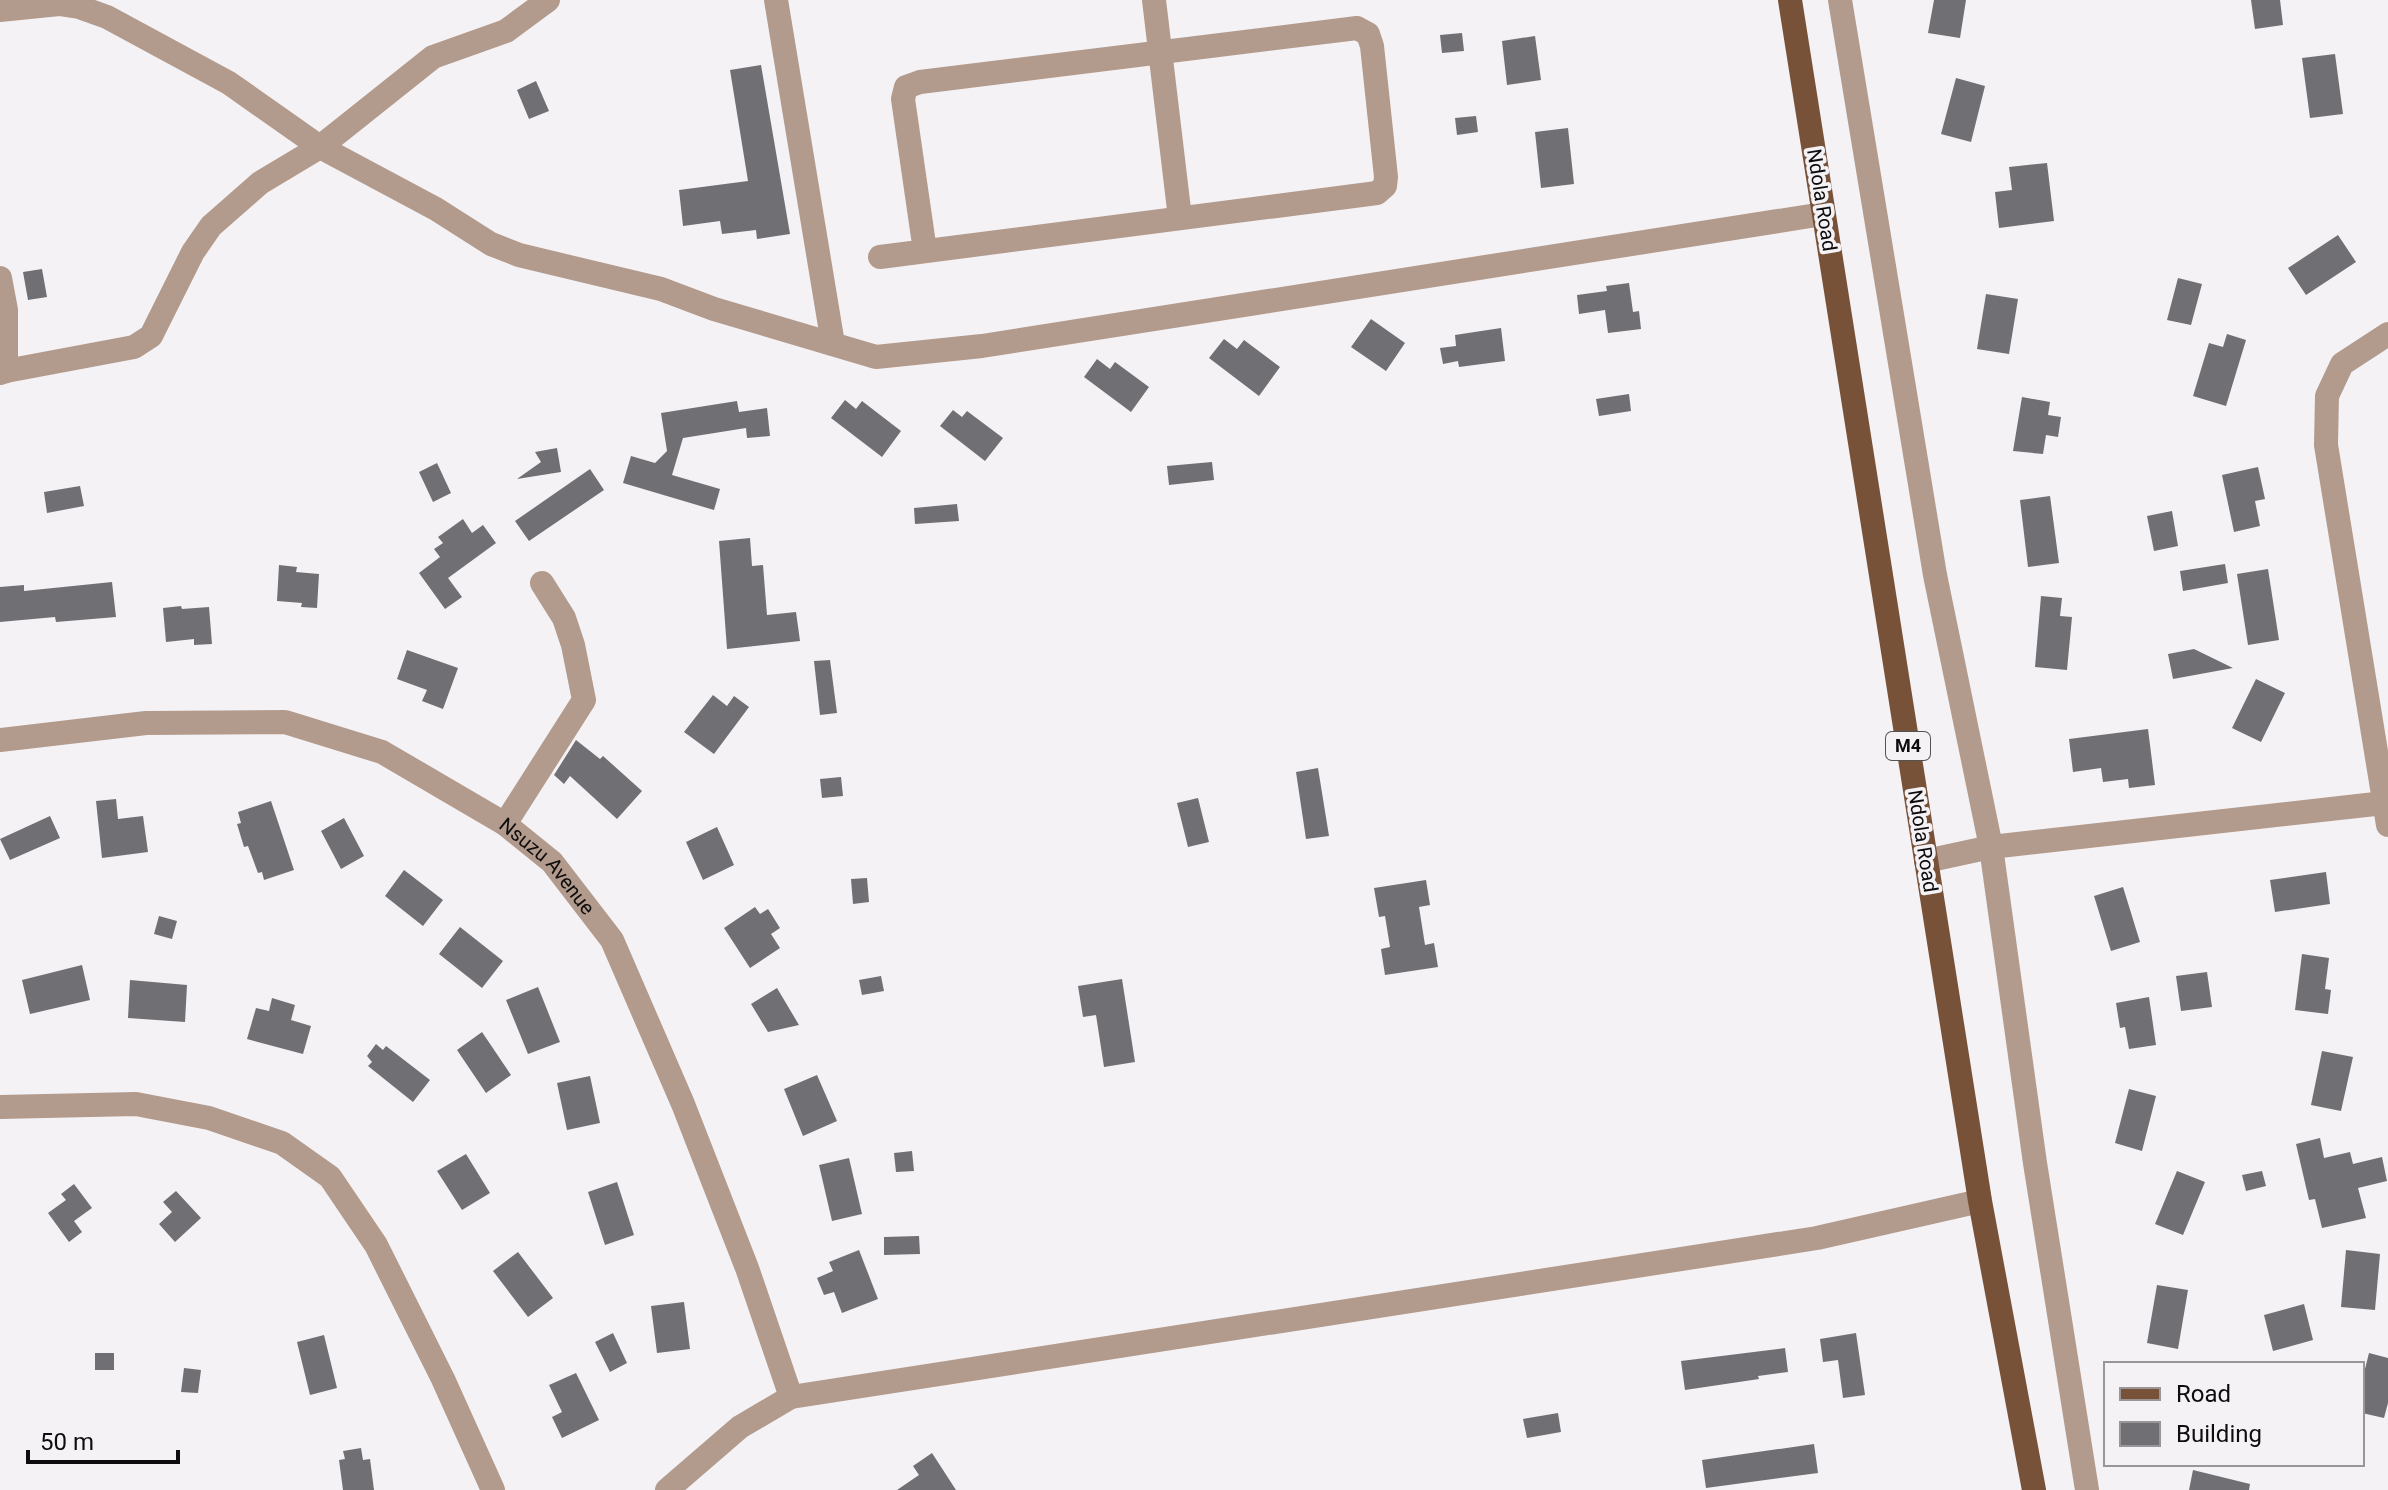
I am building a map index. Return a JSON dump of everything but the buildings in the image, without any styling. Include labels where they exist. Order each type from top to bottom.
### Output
[{"type":"main road","name":"Ndola Road","points":[[1790,0],[1980,1201],[2034,1490]]},
{"type":"street","points":[[0,278],[6,310],[3,372],[134,347],[151,336],[193,252],[211,226],[260,183],[320,147],[433,57],[506,31],[548,0]]},
{"type":"street","points":[[776,0],[833,344]]},
{"type":"street","points":[[1154,0],[1180,218]]},
{"type":"street","points":[[1840,0],[1935,575],[1991,847],[2035,1163],[2087,1490]]},
{"type":"street","points":[[0,10],[59,4],[107,17],[229,83],[320,147],[436,209],[491,244],[519,255],[661,289],[714,309],[876,357],[982,346],[1823,214]]},
{"type":"street","points":[[880,257],[1377,193],[1385,186],[1386,177],[1372,46],[1368,34],[1357,28],[920,82],[906,87],[903,99],[925,251]]},
{"type":"street","points":[[1926,861],[1991,847],[2386,814],[2326,445],[2327,396],[2342,364],[2388,334]]},
{"type":"street","points":[[505,824],[584,700],[564,618],[542,583]]},
{"type":"street","name":"Nsuzu Avenue","points":[[0,740],[146,723],[285,722],[382,752],[505,824],[552,862],[612,940],[683,1104],[741,1253],[791,1397]]},
{"type":"street","points":[[0,1107],[136,1104],[209,1118],[282,1143],[330,1177],[376,1245],[443,1379],[493,1490]]},
{"type":"street","points":[[667,1490],[740,1427],[791,1397],[1817,1238],[1980,1201]]}]
